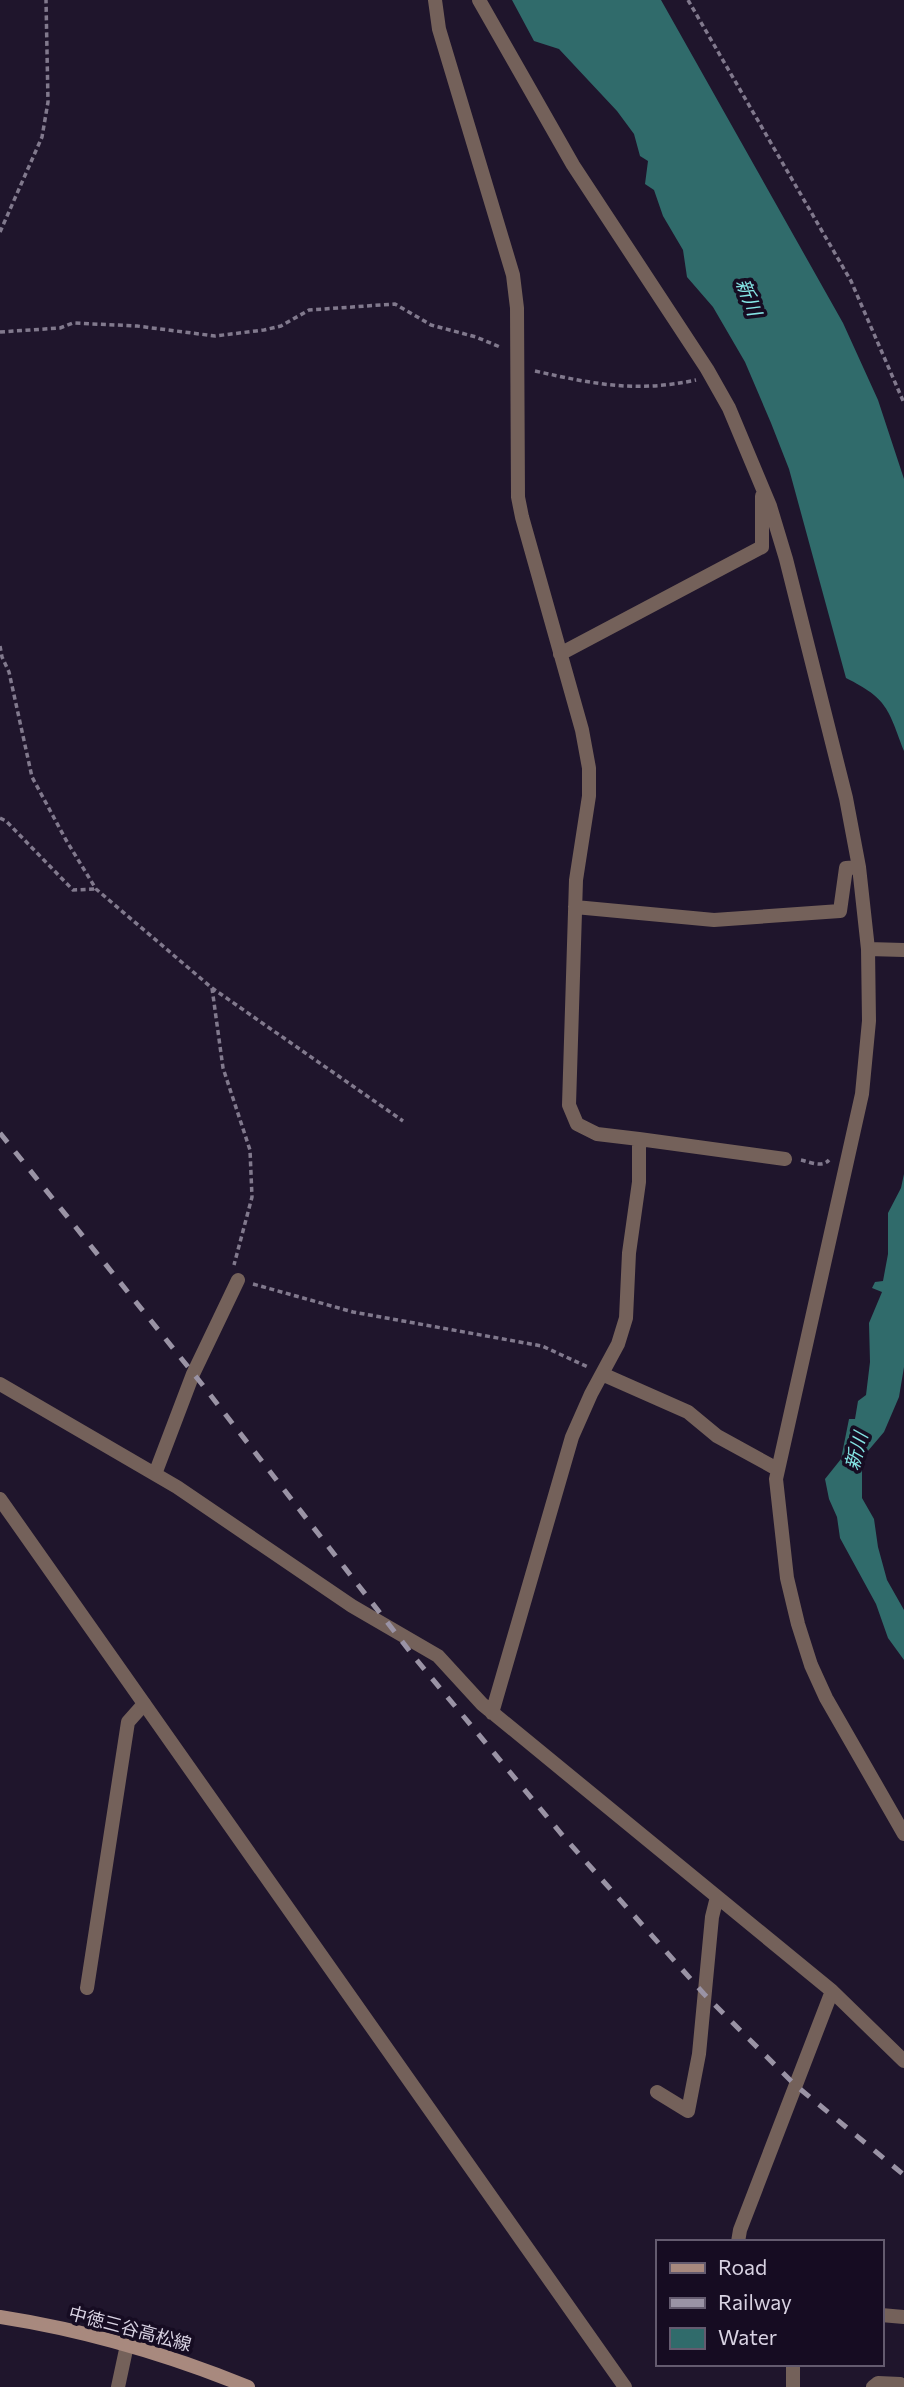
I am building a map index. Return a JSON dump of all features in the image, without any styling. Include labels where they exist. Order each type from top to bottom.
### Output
[{"type":"main road","name":"中徳三谷高松線","points":[[0,2317],[127,2345],[212,2372],[248,2387]]},
{"type":"street","points":[[435,0],[439,29],[513,275],[517,308],[518,497],[582,730],[589,768],[589,796],[576,880],[569,1105],[577,1124],[597,1134],[785,1159]]},
{"type":"street","points":[[479,0],[573,165],[729,408],[762,487],[786,559],[846,799],[859,867],[868,949],[869,1021],[862,1094],[777,1469],[778,1515],[797,1624],[811,1665],[904,1834]]},
{"type":"street","points":[[560,653],[762,547],[762,487]]},
{"type":"street","points":[[575,907],[714,920],[840,911],[846,868],[859,867]]},
{"type":"street","points":[[868,949],[904,950]]},
{"type":"street","points":[[492,1713],[572,1437],[618,1344],[626,1318],[629,1253],[639,1182],[639,1139]]},
{"type":"street","points":[[155,1474],[194,1374],[238,1280]]},
{"type":"street","points":[[602,1374],[688,1412],[717,1436],[777,1469]]},
{"type":"street","points":[[0,1384],[155,1474],[276,1552],[352,1606],[439,1656],[492,1713],[831,1991],[904,2061]]},
{"type":"street","points":[[0,1499],[625,2387]]},
{"type":"street","points":[[87,1988],[128,1722],[144,1704]]},
{"type":"street","points":[[657,2092],[688,2111],[699,2054],[712,1917],[717,1897]]},
{"type":"street","points":[[738,2240],[789,2096],[831,1991]]},
{"type":"street","points":[[883,2315],[904,2317]]},
{"type":"street","points":[[118,2387],[127,2345]]},
{"type":"street","points":[[793,2366],[793,2387]]},
{"type":"street","points":[[873,2387],[878,2384],[900,2384]]},
{"type":"path","points":[[0,232],[42,137],[48,102],[46,0]]},
{"type":"path","points":[[688,0],[851,281],[904,403]]},
{"type":"path","points":[[0,332],[60,328],[73,323],[137,326],[215,336],[281,326],[309,310],[395,304],[431,325],[477,337],[517,357],[531,370],[617,387],[679,383],[711,377]]},
{"type":"path","points":[[0,646],[9,672],[32,777],[96,889],[212,988],[403,1121]]},
{"type":"path","points":[[0,818],[73,890],[96,889]]},
{"type":"path","points":[[212,988],[223,1068],[250,1150],[252,1197],[233,1270],[238,1280],[353,1312],[542,1346],[602,1374]]},
{"type":"path","points":[[785,1159],[825,1164],[831,1158]]},
{"type":"water","name":"新川","points":[[512,0],[661,0],[843,323],[878,400],[904,479],[904,751],[890,715],[879,699],[846,678],[789,469],[745,362],[713,307],[687,277],[683,250],[663,216],[654,190],[645,184],[648,161],[640,156],[634,134],[617,111],[559,49],[534,41]]},
{"type":"water","name":"新川","points":[[904,1174],[904,1367],[899,1397],[884,1432],[862,1458],[862,1498],[874,1519],[887,1580],[904,1610],[904,1660],[888,1638],[876,1604],[840,1538],[837,1517],[829,1499],[825,1479],[841,1459],[849,1419],[855,1419],[858,1401],[866,1395],[870,1362],[869,1323],[882,1292],[872,1288],[875,1282],[883,1281],[888,1254],[888,1213],[901,1188]]},
{"type":"railway","points":[[0,1133],[201,1383],[415,1658],[563,1836],[704,1994],[794,2084],[904,2175]]}]
